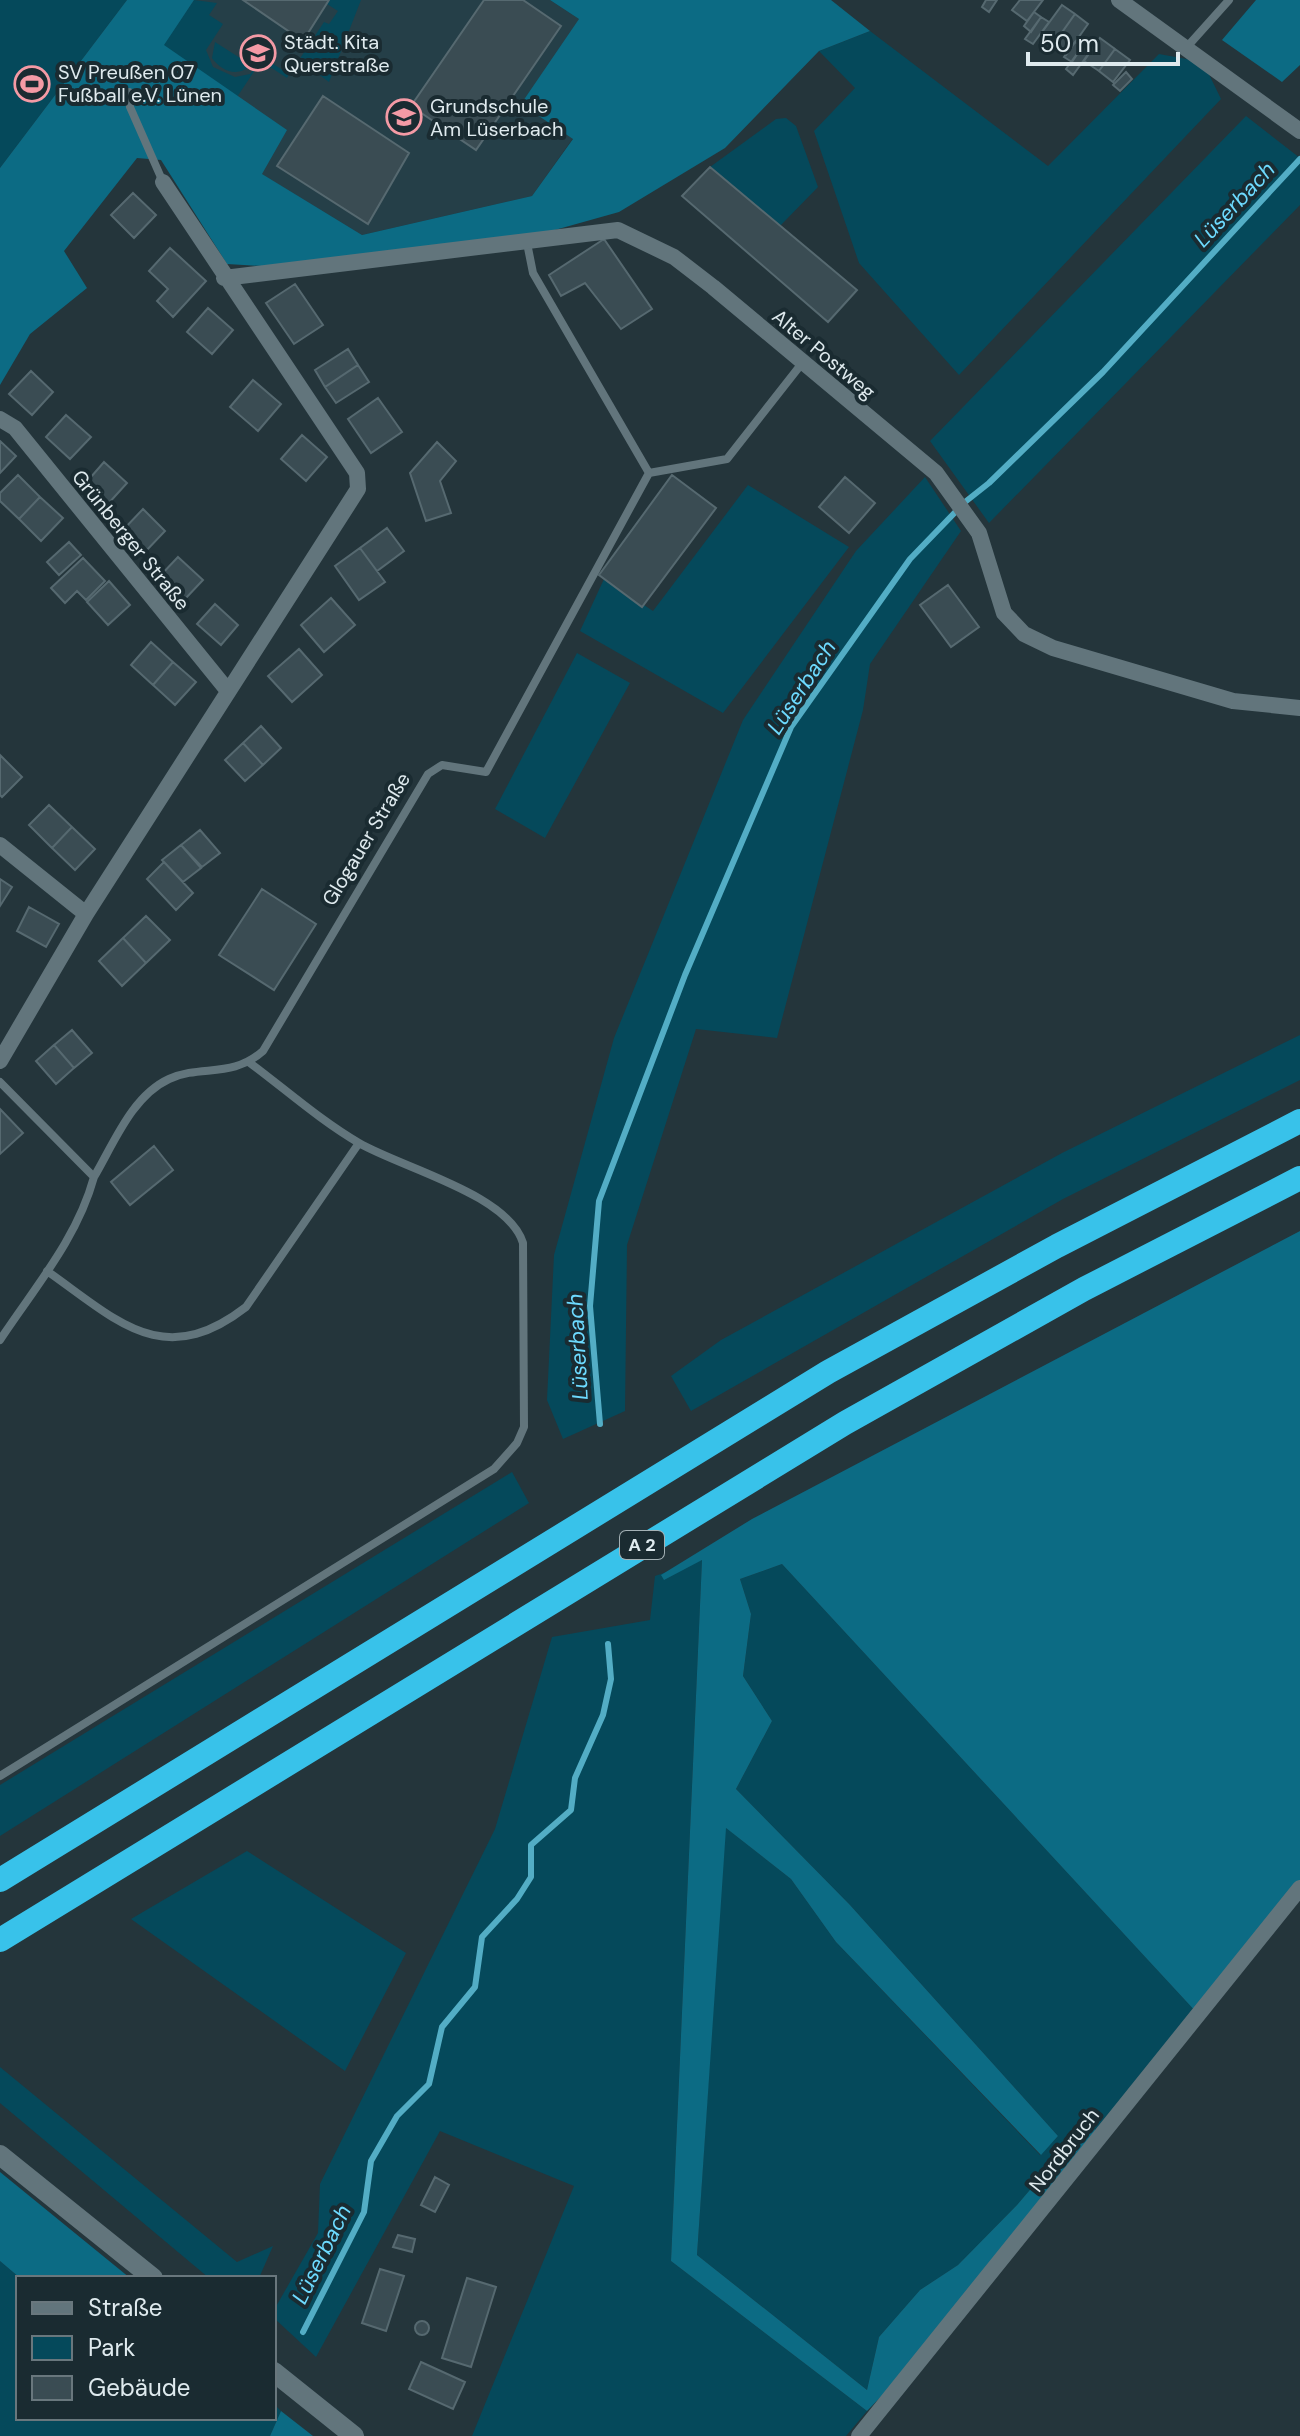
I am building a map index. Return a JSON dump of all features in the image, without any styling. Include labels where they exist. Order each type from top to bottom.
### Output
[{"type":"highway","name":"A 2","points":[[0,1880],[828,1372],[1057,1246],[1300,1121]]},
{"type":"highway","name":"A 2","points":[[0,1940],[845,1423],[1084,1289],[1300,1178]]},
{"type":"main road","points":[[0,2155],[151,2276]]},
{"type":"main road","points":[[276,2374],[354,2436]]},
{"type":"street","points":[[1119,0],[1300,131]]},
{"type":"street","points":[[0,1061],[86,914],[358,489],[357,473],[224,278],[163,182]]},
{"type":"street","name":"Alter Postweg","points":[[224,278],[618,230],[674,257],[936,473],[979,533],[1004,613],[1024,634],[1053,648],[1233,701],[1300,708]]},
{"type":"street","name":"Grünberger Straße","points":[[0,419],[15,428],[228,691]]},
{"type":"street","points":[[0,845],[86,914]]},
{"type":"street","name":"Nordbruch","points":[[859,2436],[1300,1888]]},
{"type":"lane","points":[[1186,49],[1229,0]]},
{"type":"lane","points":[[129,92],[130,107],[163,182]]},
{"type":"lane","points":[[527,243],[533,273],[649,473],[727,459],[803,362]]},
{"type":"lane","name":"Glogauer Straße","points":[[250,1063],[263,1051],[428,774],[442,765],[486,772],[649,473]]},
{"type":"lane","points":[[0,1340],[64,1249],[86,1207],[94,1177],[141,1098],[171,1078],[230,1070],[250,1063],[359,1143],[492,1205],[518,1227],[523,1243],[524,1427],[517,1443],[494,1469],[0,1776]]},
{"type":"lane","points":[[0,1082],[94,1177]]},
{"type":"lane","points":[[47,1271],[147,1336],[190,1336],[221,1326],[246,1307],[359,1143]]},
{"type":"shaded area","points":[[127,0],[194,0],[164,45],[287,130],[262,174],[362,235],[532,196],[573,139],[521,104],[579,19],[550,0],[831,0],[870,31],[819,51],[725,148],[619,212],[537,235],[262,266],[227,264],[161,160],[137,158],[64,251],[87,288],[30,334],[0,385],[0,168]]},
{"type":"shaded area","name":"Grundschule Am Lüserbach","points":[[194,0],[550,0],[579,19],[573,138],[532,196],[362,235],[261,174],[237,97],[163,45]]},
{"type":"shaded area","points":[[1256,0],[1300,0],[1300,65],[1282,82],[1222,40]]},
{"type":"shaded area","points":[[1300,1231],[1300,1884],[1197,2013],[782,1564],[740,1579],[751,1614],[743,1676],[772,1721],[736,1789],[850,1905],[1058,2136],[1041,2155],[836,1942],[791,1879],[726,1828],[697,2255],[867,2390],[879,2337],[920,2290],[958,2265],[1017,2205],[1087,2123],[1101,2135],[943,2333],[867,2411],[671,2261],[702,1560],[664,1580],[661,1575],[752,1519]]},
{"type":"shaded area","points":[[0,2172],[128,2276],[18,2276],[0,2261]]},
{"type":"shaded area","points":[[281,2411],[313,2436],[270,2436]]},
{"type":"green space","name":"SV Preußen 07 Fußball e.V. Lünen","points":[[0,0],[127,0],[0,168]]},
{"type":"green space","points":[[194,0],[217,3],[209,15],[223,24],[206,50],[213,67],[235,77],[250,74],[262,57],[289,74],[287,78],[261,61],[237,97],[163,45]]},
{"type":"green space","points":[[329,0],[361,0],[329,82],[299,60],[324,22],[329,24],[338,11],[327,4]]},
{"type":"green space","points":[[870,31],[1048,166],[1159,54],[1203,62],[1221,99],[959,375],[859,263],[814,131],[855,88],[819,51]]},
{"type":"green space","points":[[215,42],[251,65],[235,72],[220,66],[212,58]]},
{"type":"green space","points":[[1246,116],[1300,158],[1300,205],[989,523],[930,441]]},
{"type":"green space","points":[[786,118],[796,126],[818,187],[780,226],[710,167],[776,119]]},
{"type":"green space","points":[[925,477],[961,531],[870,664],[863,710],[777,1038],[696,1029],[627,1245],[625,1411],[563,1439],[547,1400],[554,1255],[614,1038],[743,720],[856,551]]},
{"type":"green space","points":[[748,485],[849,547],[723,713],[580,631],[604,579],[653,611]]},
{"type":"green space","points":[[577,653],[630,683],[545,838],[495,809]]},
{"type":"green space","points":[[1300,1035],[1300,1080],[1063,1199],[691,1411],[671,1376],[721,1340],[1062,1153]]},
{"type":"green space","points":[[512,1472],[529,1503],[0,1836],[0,1785]]},
{"type":"green space","points":[[702,1560],[671,2261],[867,2411],[846,2436],[472,2436],[574,2186],[440,2131],[316,2357],[276,2320],[276,2306],[318,2233],[320,2184],[495,1829],[552,1637],[650,1620],[655,1576]]},
{"type":"green space","points":[[782,1564],[1197,2013],[1101,2135],[1087,2123],[1017,2205],[958,2265],[920,2290],[879,2337],[867,2390],[697,2255],[725,1827],[791,1879],[836,1942],[1040,2155],[1058,2136],[850,1905],[736,1789],[772,1721],[743,1676],[751,1614],[740,1579]]},
{"type":"green space","points":[[247,1851],[406,1953],[345,2071],[131,1919]]},
{"type":"green space","points":[[0,2067],[237,2262],[273,2246],[260,2276],[207,2276],[0,2103]]},
{"type":"green space","points":[[0,2261],[18,2276],[16,2420],[276,2420],[276,2406],[281,2411],[270,2436],[0,2436]]},
{"type":"building","points":[[243,0],[329,0],[303,41]]},
{"type":"building","points":[[484,0],[523,0],[561,26],[476,150],[411,106]]},
{"type":"building","points":[[986,0],[997,0],[989,12],[982,7]]},
{"type":"building","points":[[1020,0],[1043,0],[1027,21],[1012,10]]},
{"type":"building","points":[[1062,5],[1075,14],[1053,45],[1040,35]]},
{"type":"building","points":[[1034,12],[1041,17],[1031,32],[1024,26]]},
{"type":"building","points":[[1075,14],[1088,24],[1066,55],[1053,45]]},
{"type":"building","points":[[1041,17],[1049,22],[1033,44],[1025,39]]},
{"type":"building","points":[[1100,38],[1115,49],[1099,71],[1084,61]]},
{"type":"building","points":[[1075,42],[1082,47],[1072,62],[1064,57]]},
{"type":"building","points":[[1082,47],[1089,53],[1073,75],[1066,69]]},
{"type":"building","points":[[1115,49],[1130,60],[1113,82],[1099,71]]},
{"type":"building","points":[[1126,72],[1132,79],[1120,91],[1113,85]]},
{"type":"building","points":[[323,96],[409,153],[368,224],[277,166]]},
{"type":"building","points":[[710,167],[857,290],[828,322],[682,196]]},
{"type":"building","points":[[133,193],[156,215],[134,238],[111,215]]},
{"type":"building","points":[[604,239],[652,309],[621,329],[585,283],[561,296],[549,275]]},
{"type":"building","points":[[170,248],[206,281],[173,317],[157,301],[168,289],[149,271]]},
{"type":"building","points":[[295,284],[323,325],[294,344],[266,303]]},
{"type":"building","points":[[208,308],[233,330],[212,354],[187,332]]},
{"type":"building","points":[[348,349],[358,365],[325,387],[315,370]]},
{"type":"building","points":[[358,365],[369,382],[336,403],[325,387]]},
{"type":"building","points":[[31,371],[53,392],[32,415],[9,394]]},
{"type":"building","points":[[253,380],[281,404],[258,431],[230,407]]},
{"type":"building","points":[[378,398],[402,432],[371,453],[348,419]]},
{"type":"building","points":[[66,415],[91,437],[70,459],[46,437]]},
{"type":"building","points":[[302,435],[327,457],[306,481],[281,459]]},
{"type":"building","points":[[0,441],[16,456],[0,473]]},
{"type":"building","points":[[437,442],[456,461],[440,481],[451,513],[426,521],[410,473]]},
{"type":"building","points":[[104,462],[127,483],[107,505],[84,485]]},
{"type":"building","points":[[18,475],[40,497],[19,519],[0,501],[0,493]]},
{"type":"building","points":[[672,475],[716,508],[642,607],[599,575]]},
{"type":"building","points":[[845,477],[875,503],[849,533],[819,507]]},
{"type":"building","points":[[40,497],[63,518],[41,541],[19,519]]},
{"type":"building","points":[[143,509],[165,531],[144,553],[122,531]]},
{"type":"building","points":[[387,528],[404,551],[377,571],[360,548]]},
{"type":"building","points":[[69,542],[81,555],[59,575],[47,562]]},
{"type":"building","points":[[360,548],[385,582],[359,600],[335,566]]},
{"type":"building","points":[[178,557],[203,580],[184,600],[159,577]]},
{"type":"building","points":[[83,558],[105,581],[86,600],[77,591],[65,603],[51,588]]},
{"type":"building","points":[[109,581],[130,605],[108,625],[87,602]]},
{"type":"building","points":[[948,585],[979,627],[951,647],[920,605]]},
{"type":"building","points":[[331,598],[355,625],[324,652],[301,625]]},
{"type":"building","points":[[215,604],[238,625],[221,645],[197,624]]},
{"type":"building","points":[[151,642],[173,662],[153,685],[131,665]]},
{"type":"building","points":[[299,649],[322,675],[292,702],[268,676]]},
{"type":"building","points":[[173,662],[196,682],[175,705],[153,685]]},
{"type":"building","points":[[261,726],[281,748],[263,765],[243,743]]},
{"type":"building","points":[[243,743],[263,765],[245,781],[225,760]]},
{"type":"building","points":[[0,755],[22,777],[2,797],[0,795]]},
{"type":"building","points":[[49,805],[72,827],[52,848],[29,825]]},
{"type":"building","points":[[72,827],[95,849],[75,870],[52,848]]},
{"type":"building","points":[[200,830],[220,853],[202,867],[181,845]]},
{"type":"building","points":[[181,845],[201,868],[183,882],[162,860]]},
{"type":"building","points":[[164,862],[193,893],[176,910],[147,879]]},
{"type":"building","points":[[0,879],[12,887],[0,906]]},
{"type":"building","points":[[262,889],[316,924],[274,990],[219,955]]},
{"type":"building","points":[[29,907],[59,924],[46,947],[17,931]]},
{"type":"building","points":[[146,916],[170,940],[146,963],[123,938]]},
{"type":"building","points":[[123,938],[146,963],[122,986],[99,961]]},
{"type":"building","points":[[72,1030],[92,1053],[74,1068],[54,1045]]},
{"type":"building","points":[[54,1045],[74,1068],[56,1084],[36,1061]]},
{"type":"building","points":[[0,1109],[23,1133],[0,1154]]},
{"type":"building","points":[[154,1146],[173,1170],[130,1205],[111,1182]]},
{"type":"building","points":[[435,2177],[449,2185],[435,2212],[421,2205]]},
{"type":"building","points":[[398,2235],[415,2239],[412,2252],[393,2247]]},
{"type":"building","points":[[380,2269],[404,2276],[386,2331],[362,2323]]},
{"type":"building","points":[[467,2278],[496,2287],[471,2367],[442,2358]]},
{"type":"building","points":[[422,2321],[429,2328],[422,2335],[415,2328]]},
{"type":"building","points":[[421,2362],[465,2382],[453,2409],[409,2389]]},
{"type":"waterway","name":"Lüserbach","points":[[600,1424],[590,1306],[599,1201],[685,975],[791,727],[910,559],[965,502],[989,483],[1103,372],[1300,159]]},
{"type":"waterway","name":"Lüserbach","points":[[303,2332],[364,2212],[371,2161],[397,2116],[429,2084],[442,2027],[475,1987],[482,1937],[517,1899],[531,1877],[531,1845],[571,1810],[575,1778],[603,1715],[611,1679],[608,1644]]},
{"type":"place","name":"Städt. Kita Querstraße","points":[[258,53]]},
{"type":"place","name":"SV Preußen 07 Fußball e.V. Lünen","points":[[32,84]]},
{"type":"place","name":"Grundschule Am Lüserbach","points":[[404,117]]}]
